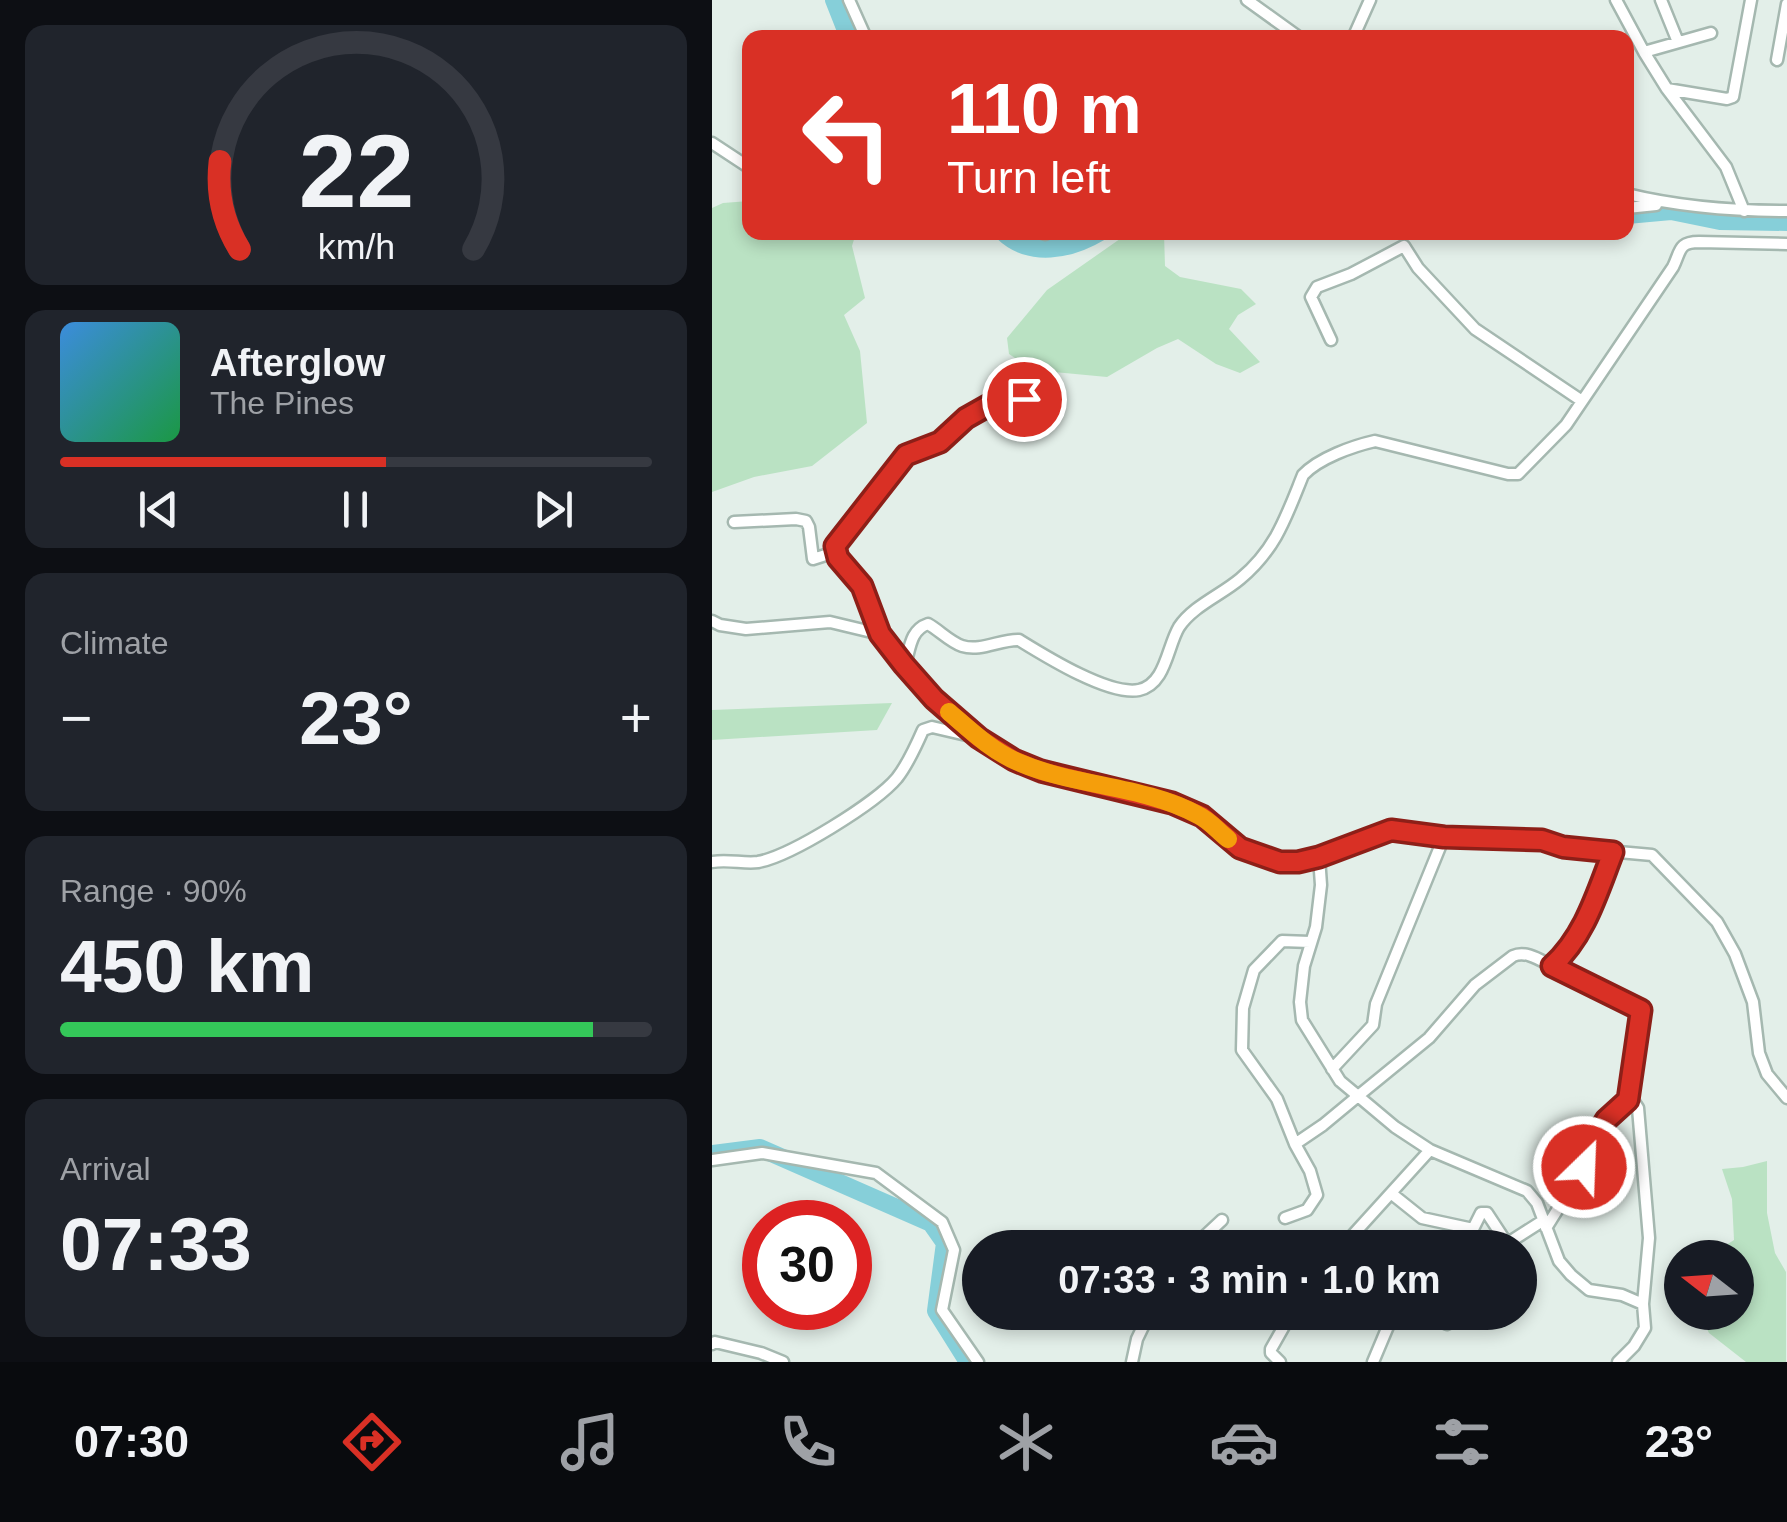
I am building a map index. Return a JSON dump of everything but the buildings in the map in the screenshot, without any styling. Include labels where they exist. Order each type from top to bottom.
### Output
[{"type":"street","points":[[850,0],[863,30]]},
{"type":"street","points":[[1247,0],[1289,30]]},
{"type":"street","points":[[1357,30],[1370,0]]},
{"type":"street","points":[[1661,0],[1678,42]]},
{"type":"street","points":[[1667,89],[1734,97],[1751,0]]},
{"type":"street","points":[[1622,2],[1644,52],[1667,89],[1726,167],[1744,211]]},
{"type":"street","points":[[1777,60],[1786,4]]},
{"type":"street","points":[[1644,52],[1711,32]]},
{"type":"street","points":[[712,143],[742,163]]},
{"type":"street","points":[[1634,196],[1667,204],[1786,211]]},
{"type":"street","points":[[1634,207],[1667,204]]},
{"type":"street","points":[[904,665],[914,635],[928,624],[959,645],[969,647],[1020,640],[1084,676],[1119,688],[1142,690],[1160,673],[1186,618],[1240,579],[1276,540],[1311,467],[1354,446],[1376,441],[1515,475],[1566,425],[1673,266],[1683,245],[1786,244]]},
{"type":"street","points":[[1332,340],[1311,297],[1317,287],[1404,246],[1418,268],[1474,330],[1582,401]]},
{"type":"street","points":[[1024,399],[989,405],[966,418],[940,442],[906,455],[835,546],[835,552],[862,586],[880,634],[934,699],[979,738],[1014,760],[1041,771],[1172,803],[1202,816],[1240,848],[1280,862],[1319,857],[1391,830],[1444,837],[1542,840],[1563,847],[1652,855],[1717,922],[1735,954],[1752,1002],[1758,1053],[1786,1098]]},
{"type":"street","points":[[734,522],[796,519],[806,522],[808,527],[812,559],[835,552]]},
{"type":"street","points":[[712,621],[746,629],[830,622],[880,634]]},
{"type":"street","points":[[712,862],[771,858],[868,804],[905,767],[923,730],[932,726],[979,738]]},
{"type":"street","points":[[1332,1069],[1373,1025],[1376,1004],[1444,837]]},
{"type":"street","points":[[1552,966],[1567,952],[1588,918],[1613,852]]},
{"type":"street","points":[[1319,857],[1321,885],[1316,927],[1300,1002],[1302,1020],[1340,1081],[1395,1127],[1430,1150],[1526,1191],[1537,1203],[1560,1262],[1571,1276],[1589,1290],[1622,1295],[1642,1304]]},
{"type":"street","points":[[1285,1218],[1307,1210],[1317,1194],[1276,1100],[1242,1050],[1243,1008],[1254,970],[1282,941],[1310,942]]},
{"type":"street","points":[[1295,1144],[1429,1038],[1476,984],[1514,956],[1528,954],[1641,1010],[1628,1100],[1606,1120],[1584,1167],[1545,1224],[1535,1230]]},
{"type":"street","points":[[1618,1362],[1645,1328],[1642,1304],[1649,1238],[1638,1108],[1628,1100]]},
{"type":"street","points":[[1360,1230],[1430,1150]]},
{"type":"street","points":[[712,1160],[762,1153],[876,1173],[942,1222],[954,1250],[942,1310],[978,1362]]},
{"type":"street","points":[[1392,1194],[1422,1218],[1473,1229],[1482,1213],[1487,1213],[1498,1230]]},
{"type":"street","points":[[1211,1230],[1222,1220]]},
{"type":"street","points":[[1132,1362],[1141,1330]]},
{"type":"street","points":[[1280,1362],[1270,1350],[1282,1330]]},
{"type":"street","points":[[1373,1362],[1386,1330]]},
{"type":"street","points":[[712,1344],[782,1362]]},
{"type":"green space","points":[[742,202],[742,240],[854,240],[865,298],[844,315],[860,351],[867,423],[812,466],[754,477],[712,492],[712,208]]},
{"type":"green space","points":[[1118,240],[1164,240],[1165,266],[1180,277],[1241,289],[1256,304],[1238,315],[1229,329],[1260,362],[1240,373],[1216,364],[1178,339],[1107,377],[1033,370],[1009,354],[1007,338],[1047,290]]},
{"type":"green space","points":[[892,703],[877,730],[712,740],[712,710]]},
{"type":"green space","points":[[1767,1161],[1767,1213],[1775,1253],[1786,1272],[1786,1362],[1746,1362],[1708,1330],[1754,1330],[1754,1240],[1734,1240],[1732,1199],[1722,1169]]},
{"type":"waterway","points":[[834,0],[846,30]]},
{"type":"waterway","points":[[1634,214],[1671,211],[1720,221],[1787,222]]},
{"type":"waterway","points":[[1014,240],[1038,248],[1063,247],[1083,240]]},
{"type":"waterway","points":[[712,1154],[760,1148],[931,1223],[945,1243],[936,1311],[968,1362]]},
{"type":"slow traffic","points":[[949,712],[979,738],[1014,760],[1041,771],[1172,803],[1202,816],[1228,839]]},
{"type":"route","points":[[1024,399],[989,405],[966,418],[940,442],[906,455],[835,546],[838,558],[862,586],[880,634],[934,699],[979,738],[1014,760],[1041,771],[1172,803],[1202,816],[1240,848],[1280,862],[1319,857],[1391,830],[1444,837],[1542,840],[1563,847],[1613,852],[1588,918],[1567,952],[1552,966],[1641,1010],[1628,1100],[1606,1120],[1584,1167]]}]
